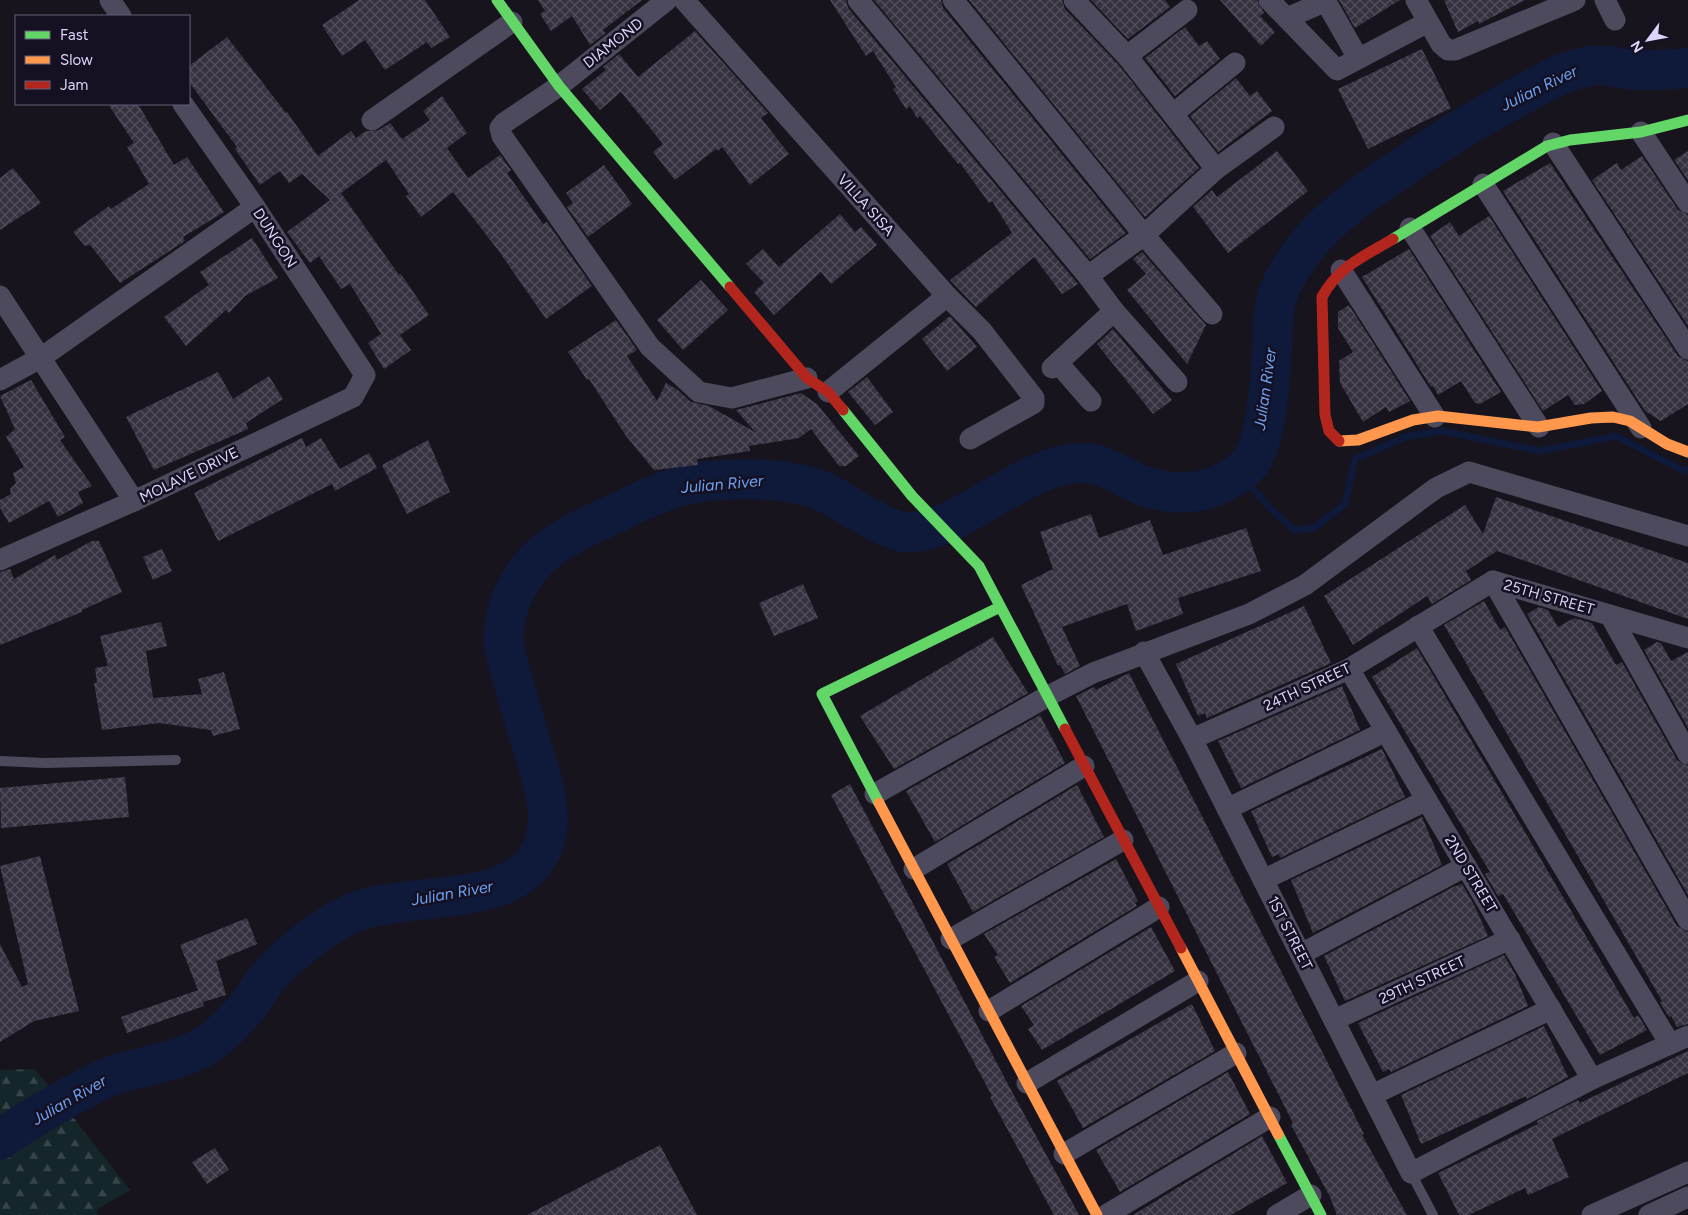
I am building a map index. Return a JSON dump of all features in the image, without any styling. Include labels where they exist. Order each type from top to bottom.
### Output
[{"type":"street","points":[[110,0],[120,15]]},
{"type":"street","points":[[497,0],[559,86],[807,378],[828,392],[912,496],[979,566],[1321,1215]]},
{"type":"street","name":"DIAMOND","points":[[667,0],[559,86],[504,123],[500,128],[502,136],[650,347],[699,392],[732,398],[807,378]]},
{"type":"street","name":"VILLA SISA","points":[[684,0],[946,296],[982,331],[1034,398],[1034,403],[970,439]]},
{"type":"street","points":[[858,0],[1088,276],[1114,311],[1177,382]]},
{"type":"street","points":[[954,0],[1144,235],[1212,314]]},
{"type":"street","points":[[1269,0],[1337,70],[1428,22]]},
{"type":"street","points":[[1287,18],[1326,0],[1358,58]]},
{"type":"street","points":[[1416,0],[1441,44],[1448,50],[1455,50],[1576,0]]},
{"type":"street","points":[[1605,0],[1615,20]]},
{"type":"street","points":[[1081,2],[1216,169]]},
{"type":"street","points":[[1126,56],[1187,10]]},
{"type":"street","points":[[372,120],[512,22]]},
{"type":"street","points":[[1173,114],[1235,63]]},
{"type":"street","name":"DUNGON","points":[[183,105],[255,207],[365,375]]},
{"type":"street","points":[[1688,120],[1641,132],[1553,144],[1483,184],[1342,270],[1330,280],[1322,298],[1325,415],[1329,431],[1337,441],[1350,443],[1395,425],[1434,416],[1514,426],[1540,427],[1608,416],[1626,419],[1669,445],[1688,452]]},
{"type":"street","points":[[1088,276],[1144,235],[1216,169],[1274,127]]},
{"type":"street","points":[[1641,132],[1688,203]]},
{"type":"street","points":[[1553,144],[1688,349]]},
{"type":"street","points":[[1483,184],[1640,428]]},
{"type":"street","points":[[0,380],[42,357],[255,207]]},
{"type":"street","points":[[1410,228],[1540,427]]},
{"type":"street","points":[[1342,270],[1434,416]]},
{"type":"street","points":[[0,296],[42,357],[134,501]]},
{"type":"street","points":[[828,392],[946,296]]},
{"type":"street","points":[[1091,401],[1055,365],[1114,311]]},
{"type":"street","name":"MOLAVE DRIVE","points":[[0,560],[134,501],[353,397],[365,375]]},
{"type":"street","points":[[874,794],[1093,672],[1249,614],[1305,585],[1436,488],[1468,472],[1688,536]]},
{"type":"street","points":[[1493,581],[1688,920]]},
{"type":"street","name":"25TH STREET","points":[[1418,626],[1493,581],[1688,638]]},
{"type":"street","points":[[1000,607],[822,694],[1097,1215]]},
{"type":"street","points":[[1610,615],[1688,754]]},
{"type":"street","points":[[1411,1173],[1592,1079],[1679,1040],[1418,626]]},
{"type":"street","name":"24TH STREET","points":[[1192,739],[1349,669],[1418,626]]},
{"type":"street","name":"1ST STREET","points":[[1144,652],[1192,739],[1411,1173]]},
{"type":"street","name":"2ND STREET","points":[[1349,669],[1592,1079]]},
{"type":"street","points":[[1227,809],[1386,731]]},
{"type":"street","points":[[914,869],[1084,766]]},
{"type":"street","points":[[1263,880],[1427,800]]},
{"type":"street","points":[[951,939],[1123,840]]},
{"type":"street","points":[[1300,954],[1466,866]]},
{"type":"street","points":[[989,1011],[1159,907]]},
{"type":"street","name":"29TH STREET","points":[[1334,1020],[1510,939]]},
{"type":"street","points":[[1027,1083],[1198,981]]},
{"type":"street","points":[[1372,1096],[1551,1009]]},
{"type":"street","points":[[1064,1154],[1236,1053]]},
{"type":"street","points":[[1106,1215],[1270,1117]]},
{"type":"street","points":[[1592,1215],[1688,1172]]},
{"type":"street","points":[[1277,1215],[1311,1195]]},
{"type":"street","points":[[1649,1215],[1688,1197]]},
{"type":"lane","points":[[0,761],[45,763],[176,760]]},
{"type":"lane","name":"1ST STREET","points":[[1411,1173],[1433,1215]]},
{"type":"green space","points":[[35,1069],[130,1190],[96,1210],[98,1215],[0,1215],[0,1070]]},
{"type":"building","points":[[359,0],[425,0],[450,37],[431,48],[427,42],[385,70],[365,40],[342,56],[322,25]]},
{"type":"building","points":[[538,0],[642,0],[603,30],[606,33],[590,45],[572,16],[551,31],[540,14],[545,11]]},
{"type":"building","points":[[830,0],[846,0],[848,8],[1078,284],[1062,294],[1034,257],[976,307],[950,280],[1012,233],[992,201],[989,203],[960,163],[958,164],[920,116],[917,118],[910,106],[906,109],[893,89],[896,87],[873,51],[866,56]]},
{"type":"building","points":[[874,0],[941,0],[943,8],[1126,233],[1090,259]]},
{"type":"building","points":[[969,0],[1062,0],[1065,9],[1118,64],[1199,168],[1145,217]]},
{"type":"building","points":[[1091,0],[1165,0],[1170,7],[1128,39]]},
{"type":"building","points":[[1220,0],[1257,0],[1264,13],[1260,16],[1275,32],[1261,46]]},
{"type":"building","points":[[1339,0],[1400,0],[1355,28]]},
{"type":"building","points":[[1444,0],[1525,0],[1479,24],[1478,21],[1458,32]]},
{"type":"building","points":[[1185,27],[1199,46],[1207,41],[1220,59],[1175,96],[1145,58]]},
{"type":"building","points":[[695,31],[768,113],[761,118],[789,154],[750,185],[722,147],[718,151],[716,149],[675,180],[653,152],[663,144],[621,92],[600,110],[582,89],[606,70],[603,67],[619,54],[638,77]]},
{"type":"building","points":[[227,37],[287,112],[318,156],[351,131],[356,138],[366,131],[379,130],[390,123],[402,139],[430,120],[423,111],[442,96],[467,133],[447,148],[468,178],[500,155],[511,170],[507,173],[543,224],[547,222],[592,286],[546,319],[498,250],[453,192],[421,217],[406,196],[409,194],[386,160],[341,193],[429,315],[400,335],[411,350],[384,369],[368,343],[381,334],[350,284],[341,289],[319,256],[310,263],[287,232],[330,200],[302,174],[289,183],[280,171],[260,185],[235,149],[237,147],[190,83],[190,65]]},
{"type":"building","points":[[1422,49],[1451,108],[1368,149],[1338,89]]},
{"type":"building","points":[[1236,78],[1250,96],[1257,91],[1272,111],[1218,152],[1190,116]]},
{"type":"building","points":[[109,105],[139,105],[174,165],[187,157],[224,212],[183,237],[185,241],[120,283],[90,245],[85,246],[73,232],[109,206],[111,209],[149,184],[127,147],[134,143]]},
{"type":"building","points":[[1277,151],[1308,191],[1228,253],[1193,207],[1212,190],[1217,197]]},
{"type":"building","points":[[1688,151],[1688,180],[1674,160]]},
{"type":"building","points":[[1642,156],[1678,210],[1688,215],[1688,326],[1592,180],[1617,163],[1621,170]]},
{"type":"building","points":[[1550,163],[1678,356],[1688,361],[1688,404],[1661,421],[1645,411],[1503,191]]},
{"type":"building","points":[[604,165],[632,204],[588,237],[567,207],[573,203],[566,193]]},
{"type":"building","points":[[13,168],[41,203],[0,230],[0,178]]},
{"type":"building","points":[[840,214],[855,232],[861,227],[877,245],[831,284],[821,272],[774,315],[754,292],[764,283],[746,264],[763,249],[779,267]]},
{"type":"building","points":[[1489,216],[1602,391],[1584,404],[1575,405],[1568,395],[1543,411],[1430,236],[1450,222],[1459,236]]},
{"type":"building","points":[[252,238],[278,278],[245,296],[229,313],[226,310],[186,346],[164,317],[209,285],[200,272]]},
{"type":"building","points":[[1409,249],[1501,392],[1480,404],[1475,403],[1461,381],[1438,395],[1433,386],[1431,387],[1362,277]]},
{"type":"building","points":[[1142,252],[1206,325],[1187,364],[1127,290],[1146,274],[1133,259]]},
{"type":"building","points":[[701,280],[728,310],[683,350],[657,320]]},
{"type":"building","points":[[1349,305],[1410,401],[1389,412],[1386,407],[1363,422],[1340,383],[1339,361],[1353,352],[1338,328],[1338,312]]},
{"type":"building","points":[[950,316],[977,347],[947,371],[922,339]]},
{"type":"building","points":[[616,320],[637,350],[627,356],[657,401],[666,383],[678,390],[691,402],[709,406],[755,432],[736,410],[801,393],[817,404],[859,456],[846,466],[839,466],[811,429],[799,438],[749,446],[750,451],[697,459],[698,465],[654,470],[626,436],[589,379],[587,380],[568,352]]},
{"type":"building","points":[[1113,329],[1172,400],[1153,414],[1097,344]]},
{"type":"building","points":[[218,372],[233,399],[269,376],[283,399],[246,423],[248,429],[154,470],[126,417]]},
{"type":"building","points":[[867,377],[893,412],[875,425],[848,392]]},
{"type":"building","points":[[31,380],[65,437],[60,440],[92,486],[78,492],[83,503],[58,517],[49,501],[9,523],[0,508],[0,500],[11,494],[10,489],[16,483],[13,473],[24,467],[6,437],[15,429],[0,396]]},
{"type":"building","points":[[302,438],[306,447],[321,438],[340,469],[369,453],[377,468],[335,491],[332,484],[218,541],[194,493]]},
{"type":"building","points":[[428,440],[450,492],[407,514],[382,465]]},
{"type":"building","points":[[1496,497],[1688,563],[1688,619],[1497,551],[1466,571],[1471,580],[1432,604],[1427,596],[1353,645],[1324,596],[1465,505],[1483,534]]},
{"type":"building","points":[[1091,514],[1099,538],[1150,520],[1163,555],[1246,528],[1261,571],[1178,598],[1183,614],[1136,631],[1127,604],[1062,627],[1080,666],[1065,674],[1060,665],[1058,666],[1021,585],[1053,569],[1040,532]]},
{"type":"building","points":[[92,541],[99,541],[122,592],[82,610],[82,612],[0,645],[0,572],[10,569],[14,579],[55,555],[57,560]]},
{"type":"building","points":[[162,549],[172,571],[153,580],[143,557]]},
{"type":"building","points":[[803,584],[818,618],[774,636],[759,603]]},
{"type":"building","points":[[1484,601],[1500,630],[1505,627],[1677,926],[1688,932],[1688,1024],[1677,1027],[1660,1003],[1662,1001],[1444,625]]},
{"type":"building","points":[[1304,606],[1331,663],[1207,718],[1205,713],[1198,716],[1176,664]]},
{"type":"building","points":[[1539,607],[1548,610],[1558,627],[1574,618],[1592,623],[1616,665],[1622,662],[1677,760],[1688,766],[1688,895],[1527,614]]},
{"type":"building","points":[[161,622],[167,646],[146,651],[153,698],[202,694],[198,679],[224,672],[240,729],[213,736],[211,730],[159,723],[102,730],[94,683],[97,683],[95,668],[108,666],[100,636]]},
{"type":"building","points":[[993,637],[1028,693],[894,769],[860,716]]},
{"type":"building","points":[[1657,642],[1661,643],[1671,661],[1688,652],[1688,728],[1644,650]]},
{"type":"building","points":[[1417,648],[1634,1018],[1638,1015],[1647,1030],[1600,1055],[1503,894],[1498,896],[1485,874],[1490,872],[1372,677]]},
{"type":"building","points":[[1129,673],[1364,1134],[1362,1135],[1407,1215],[1337,1215],[1330,1197],[1291,1125],[1293,1123],[1076,696],[1094,687],[1096,690]]},
{"type":"building","points":[[1342,686],[1360,730],[1241,788],[1218,741]]},
{"type":"building","points":[[1040,715],[1065,763],[935,842],[906,791]]},
{"type":"building","points":[[1382,749],[1405,797],[1280,858],[1279,854],[1272,857],[1251,811]]},
{"type":"building","points":[[125,777],[129,817],[1,828],[0,788]]},
{"type":"building","points":[[850,784],[1079,1215],[1054,1215],[990,1097],[992,1096],[831,795]]},
{"type":"building","points":[[1077,785],[1104,837],[973,912],[947,864]]},
{"type":"building","points":[[1422,817],[1442,865],[1313,933],[1291,880]]},
{"type":"building","points":[[40,856],[79,1011],[34,1021],[0,1042],[0,944],[22,987],[28,984],[0,866]]},
{"type":"building","points":[[1116,859],[1138,901],[1135,903],[1137,906],[1010,983],[994,957],[998,955],[984,934]]},
{"type":"building","points":[[1462,884],[1488,936],[1345,1001],[1324,956],[1453,887]]},
{"type":"building","points":[[247,918],[257,944],[216,961],[226,995],[203,1002],[200,995],[204,1006],[127,1033],[121,1017],[198,990],[180,945]]},
{"type":"building","points":[[1151,927],[1175,971],[1042,1050],[1028,1029],[1034,1025],[1021,1006]]},
{"type":"building","points":[[1504,955],[1515,974],[1528,1006],[1391,1072],[1389,1069],[1383,1072],[1358,1023]]},
{"type":"building","points":[[1192,1004],[1215,1051],[1083,1128],[1057,1081]]},
{"type":"building","points":[[1544,1026],[1568,1077],[1527,1099],[1526,1096],[1421,1144],[1401,1095]]},
{"type":"building","points":[[1688,1051],[1688,1073],[1552,1139],[1569,1177],[1528,1195],[1525,1188],[1469,1215],[1459,1215],[1438,1173],[1538,1124],[1537,1121],[1578,1100],[1580,1103]]},
{"type":"building","points":[[1228,1072],[1250,1114],[1120,1192],[1096,1150]]},
{"type":"building","points":[[1262,1136],[1287,1183],[1231,1215],[1133,1215]]},
{"type":"building","points":[[660,1145],[697,1215],[527,1215]]},
{"type":"building","points":[[215,1148],[229,1170],[207,1184],[192,1162]]},
{"type":"waterway","name":"Julian River","points":[[0,1140],[35,1117],[103,1079],[179,1058],[204,1047],[237,1019],[276,968],[314,936],[344,917],[390,903],[472,893],[496,887],[518,877],[535,861],[545,839],[548,815],[547,803],[506,654],[504,630],[508,607],[518,585],[540,556],[556,544],[587,526],[669,490],[694,483],[734,479],[777,481],[815,488],[887,527],[904,532],[924,531],[945,523],[967,513],[1035,475],[1058,466],[1081,463],[1099,465],[1139,484],[1167,492],[1199,491],[1219,485],[1235,476],[1252,460],[1262,434],[1270,375],[1274,313],[1279,291],[1291,268],[1302,253],[1319,232],[1336,216],[1374,187],[1442,141],[1560,75],[1593,66],[1643,70],[1688,68]]},
{"type":"waterway","points":[[1239,473],[1270,508],[1294,530],[1314,528],[1345,504],[1355,459],[1408,436],[1443,431],[1540,451],[1616,436],[1680,469],[1688,470]]},
{"type":"traffic: fast","points":[[497,0],[559,86],[730,287]]},
{"type":"traffic: fast","points":[[1393,239],[1547,146],[1570,140],[1641,132],[1688,120]]},
{"type":"traffic: fast","points":[[843,410],[912,496],[979,566],[1065,729]]},
{"type":"traffic: fast","points":[[879,803],[822,694],[1000,607]]},
{"type":"traffic: fast","points":[[1278,1134],[1321,1215]]},
{"type":"traffic: slow","points":[[1339,441],[1358,440],[1413,420],[1438,416],[1538,427],[1591,418],[1613,417],[1630,421],[1667,444],[1688,452]]},
{"type":"traffic: slow","points":[[879,803],[1097,1215]]},
{"type":"traffic: slow","points":[[1181,948],[1278,1134]]},
{"type":"traffic: jam","points":[[1339,441],[1329,431],[1325,415],[1322,297],[1336,277],[1344,270],[1393,239]]},
{"type":"traffic: jam","points":[[730,287],[807,378],[828,392],[843,410]]},
{"type":"traffic: jam","points":[[1065,729],[1181,948]]}]
